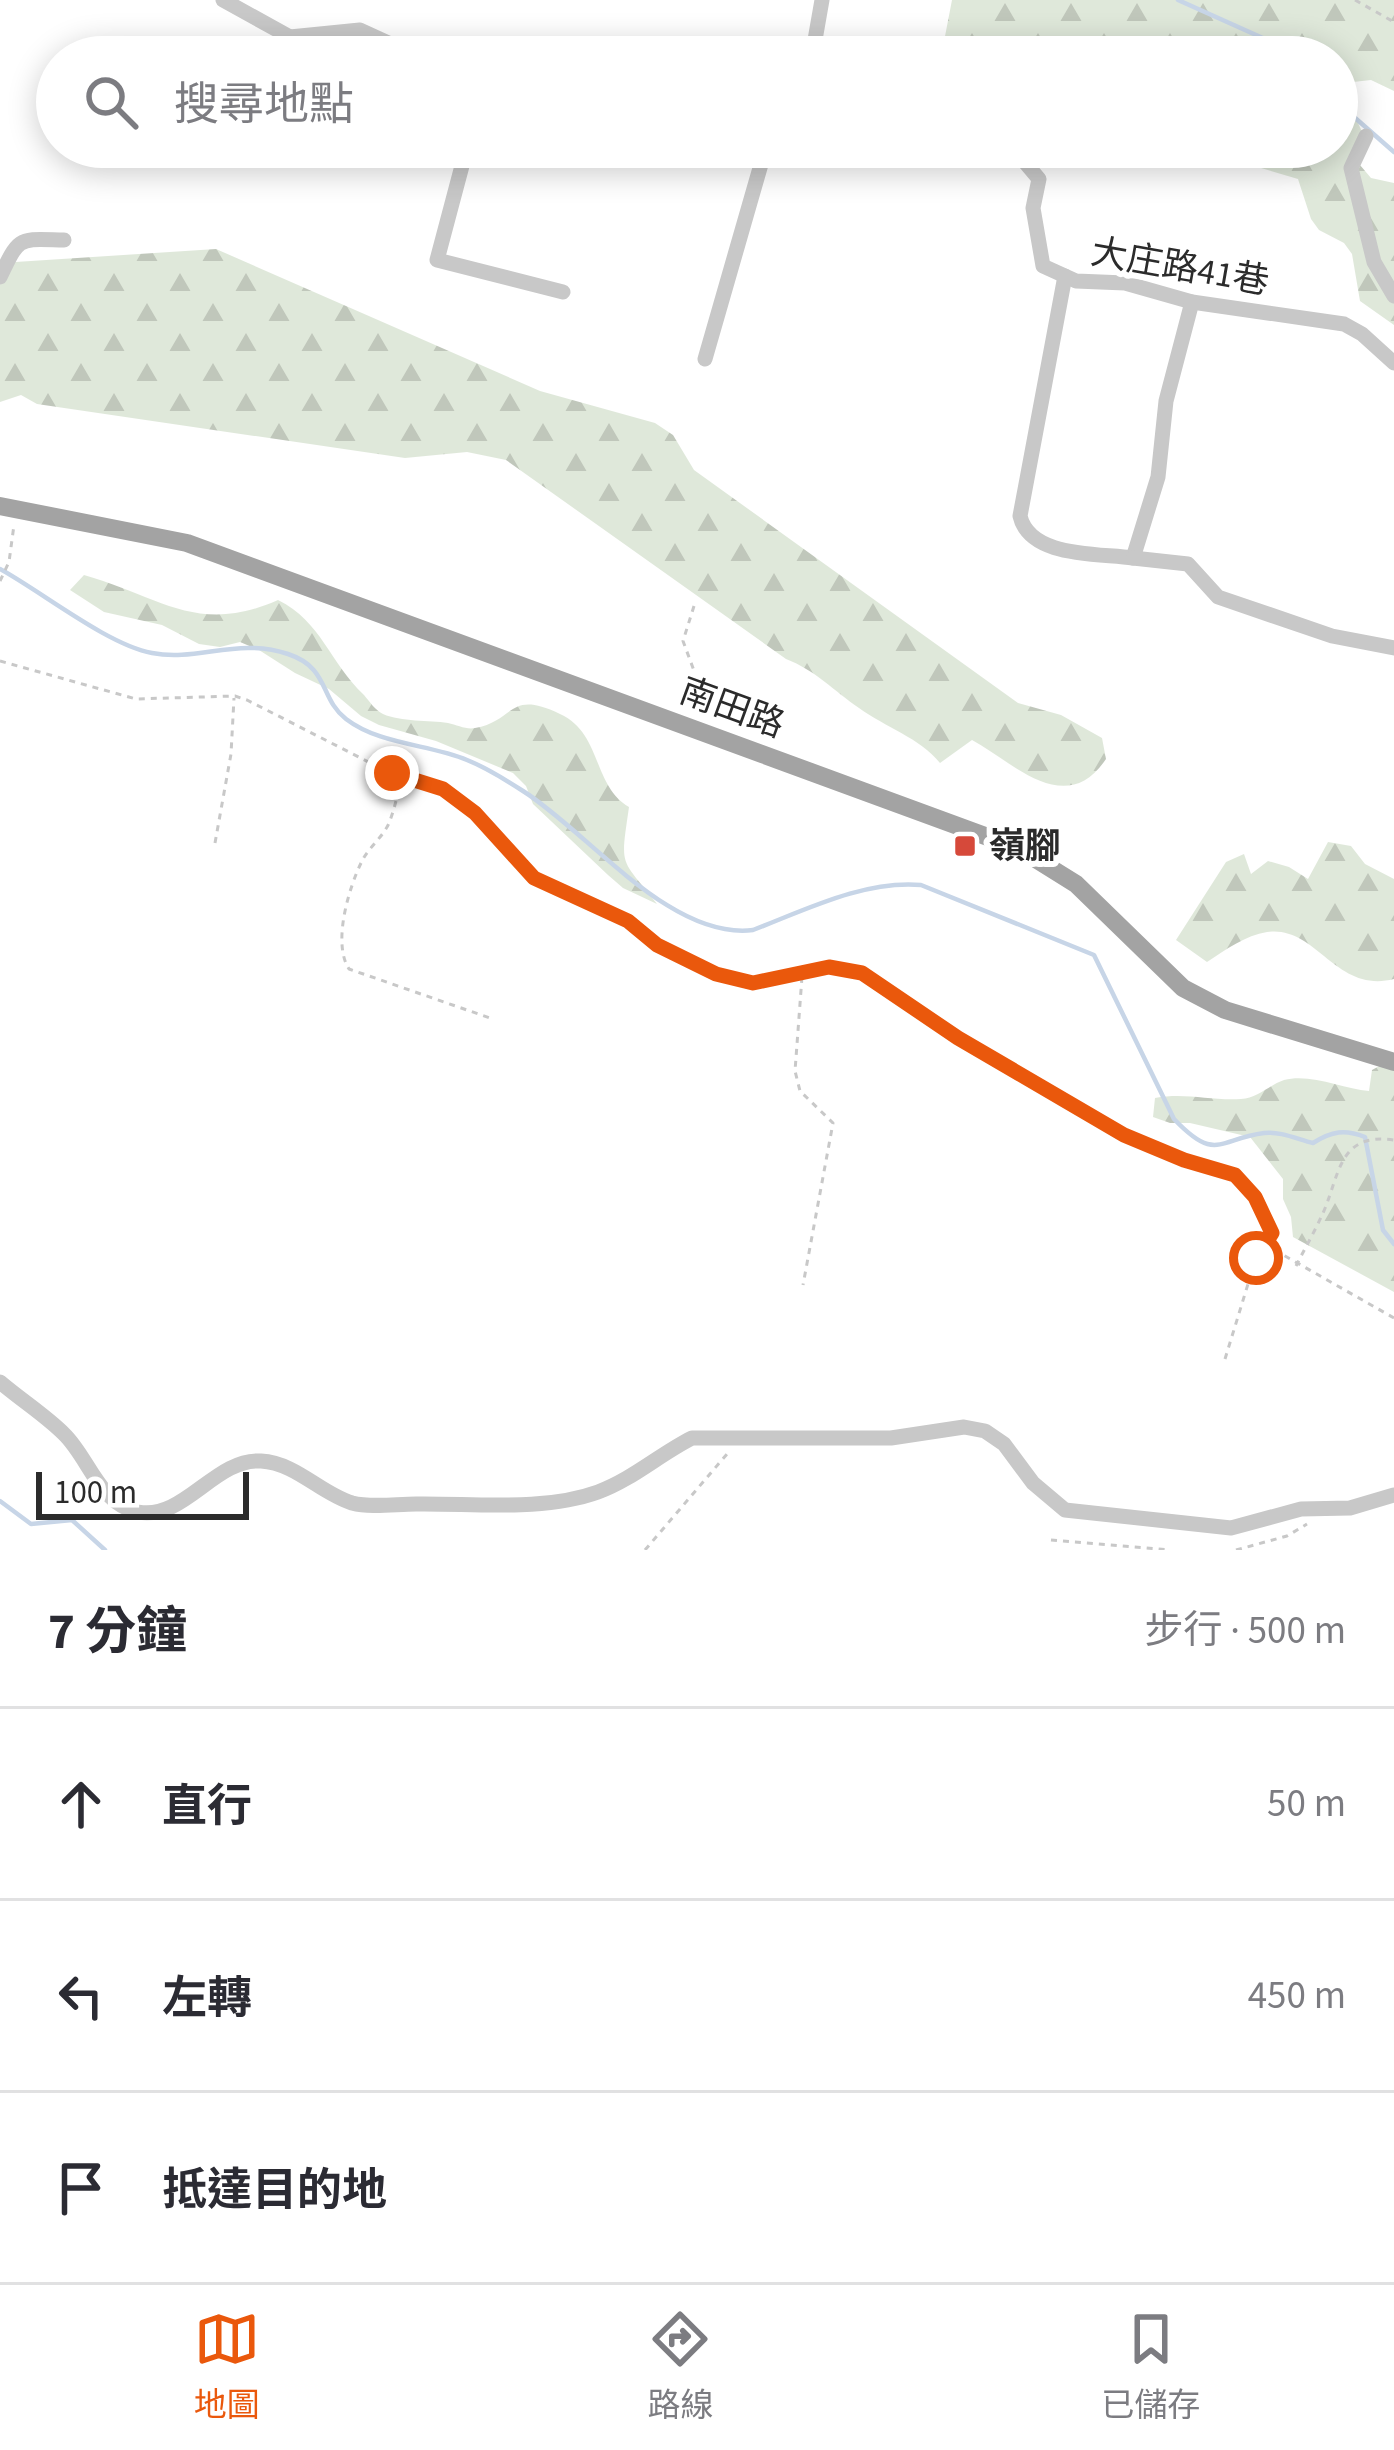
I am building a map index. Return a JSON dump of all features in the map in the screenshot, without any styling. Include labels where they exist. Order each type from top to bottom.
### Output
[{"type":"main road","name":"南田路","points":[[8,507],[187,543],[1018,848],[1076,884],[1183,988],[1225,1010],[1394,1062]]},
{"type":"lane","points":[[223,0],[288,36]]},
{"type":"lane","points":[[816,36],[822,0]]},
{"type":"lane","points":[[300,36],[360,30],[373,36]]},
{"type":"lane","points":[[1358,153],[1366,136]]},
{"type":"lane","points":[[461,168],[437,260],[563,292]]},
{"type":"lane","points":[[705,359],[760,168]]},
{"type":"lane","name":"大庄路41巷","points":[[1030,168],[1039,178],[1033,208],[1043,266],[1076,281],[1125,284],[1192,302],[1343,324],[1389,359]]},
{"type":"lane","points":[[1351,168],[1374,262],[1394,296]]},
{"type":"lane","points":[[0,277],[14,246],[26,239],[64,241]]},
{"type":"lane","points":[[1065,276],[1020,516],[1029,536],[1048,547],[1188,564],[1218,597],[1332,636],[1394,648]]},
{"type":"lane","points":[[1133,558],[1157,477],[1166,401],[1192,302]]},
{"type":"lane","points":[[1389,359],[1394,336]]},
{"type":"lane","points":[[0,1382],[67,1436],[103,1489],[140,1513],[164,1510],[238,1464],[250,1462],[290,1469],[357,1504],[550,1502],[595,1493],[643,1470],[692,1438],[891,1438],[964,1427],[985,1431],[1004,1444],[1034,1483],[1065,1510],[1231,1528],[1301,1509],[1334,1510],[1394,1495]]},
{"type":"path","points":[[1355,0],[1394,22]]},
{"type":"path","points":[[0,581],[9,562],[8,507]]},
{"type":"path","points":[[694,606],[683,641],[703,695],[709,735]]},
{"type":"path","points":[[0,661],[136,699],[235,696],[403,776],[443,789],[475,813],[534,878],[628,921],[657,945],[716,974],[753,983],[829,967],[862,973],[958,1038],[1124,1135],[1235,1175],[1255,1197],[1277,1252],[1394,1318]]},
{"type":"path","points":[[215,843],[231,754],[235,696]]},
{"type":"path","points":[[403,776],[388,828],[363,857],[350,892],[344,962],[349,970],[490,1018]]},
{"type":"path","points":[[802,975],[795,1071],[800,1091],[832,1124],[803,1285]]},
{"type":"path","points":[[1296,1266],[1348,1153],[1362,1140],[1394,1140]]},
{"type":"path","points":[[1225,1359],[1256,1258],[1272,1233]]},
{"type":"path","points":[[644,1550],[728,1454]]},
{"type":"path","points":[[1236,1550],[1287,1536],[1334,1510]]},
{"type":"path","points":[[1051,1540],[1170,1550]]},
{"type":"green space","points":[[952,0],[1394,0],[1394,91],[1371,80],[1358,81],[1358,36],[945,36]]},
{"type":"green space","points":[[1358,123],[1363,134],[1360,165],[1371,178],[1394,183],[1394,325],[1360,301],[1352,254],[1311,219],[1298,179],[1261,168],[1358,168]]},
{"type":"green space","points":[[216,249],[540,391],[655,423],[673,435],[694,470],[1018,703],[1061,715],[1102,738],[1106,759],[1074,785],[1040,781],[972,740],[940,763],[506,460],[467,452],[405,458],[37,404],[21,395],[0,402],[0,263]]},
{"type":"green space","points":[[84,575],[201,613],[249,610],[278,600],[305,619],[352,682],[378,711],[390,717],[472,728],[521,706],[560,714],[583,733],[609,786],[629,807],[626,861],[657,904],[608,875],[533,804],[526,786],[513,773],[436,741],[379,725],[329,689],[240,642],[220,647],[199,644],[162,625],[104,612],[70,590]]},
{"type":"green space","points":[[1328,842],[1351,846],[1365,864],[1394,879],[1394,979],[1356,977],[1284,933],[1251,936],[1207,962],[1176,940],[1226,862],[1244,854],[1251,874],[1268,861],[1308,879]]},
{"type":"green space","points":[[1394,1058],[1394,1292],[1293,1237],[1283,1179],[1250,1137],[1153,1117],[1155,1098],[1241,1099],[1294,1078],[1369,1091],[1372,1070]]},
{"type":"waterway","points":[[1178,0],[1258,36]]},
{"type":"waterway","points":[[1358,120],[1394,152]]},
{"type":"waterway","points":[[0,569],[135,648],[169,655],[269,649],[301,660],[318,675],[337,711],[359,728],[452,755],[496,774],[548,809],[661,901],[722,929],[753,930],[857,892],[921,885],[1094,955],[1174,1119],[1199,1141],[1218,1145],[1270,1133],[1313,1143],[1339,1132],[1365,1137],[1383,1230],[1394,1244]]},
{"type":"waterway","points":[[0,1501],[31,1524],[72,1520],[105,1550]]},
{"type":"place","name":"嶺腳","points":[[965,846]]},
{"type":"route","points":[[392,773],[443,789],[475,813],[534,878],[628,921],[657,945],[716,974],[753,983],[829,967],[862,973],[958,1038],[1124,1135],[1235,1175],[1255,1197],[1272,1233],[1256,1258]]}]
